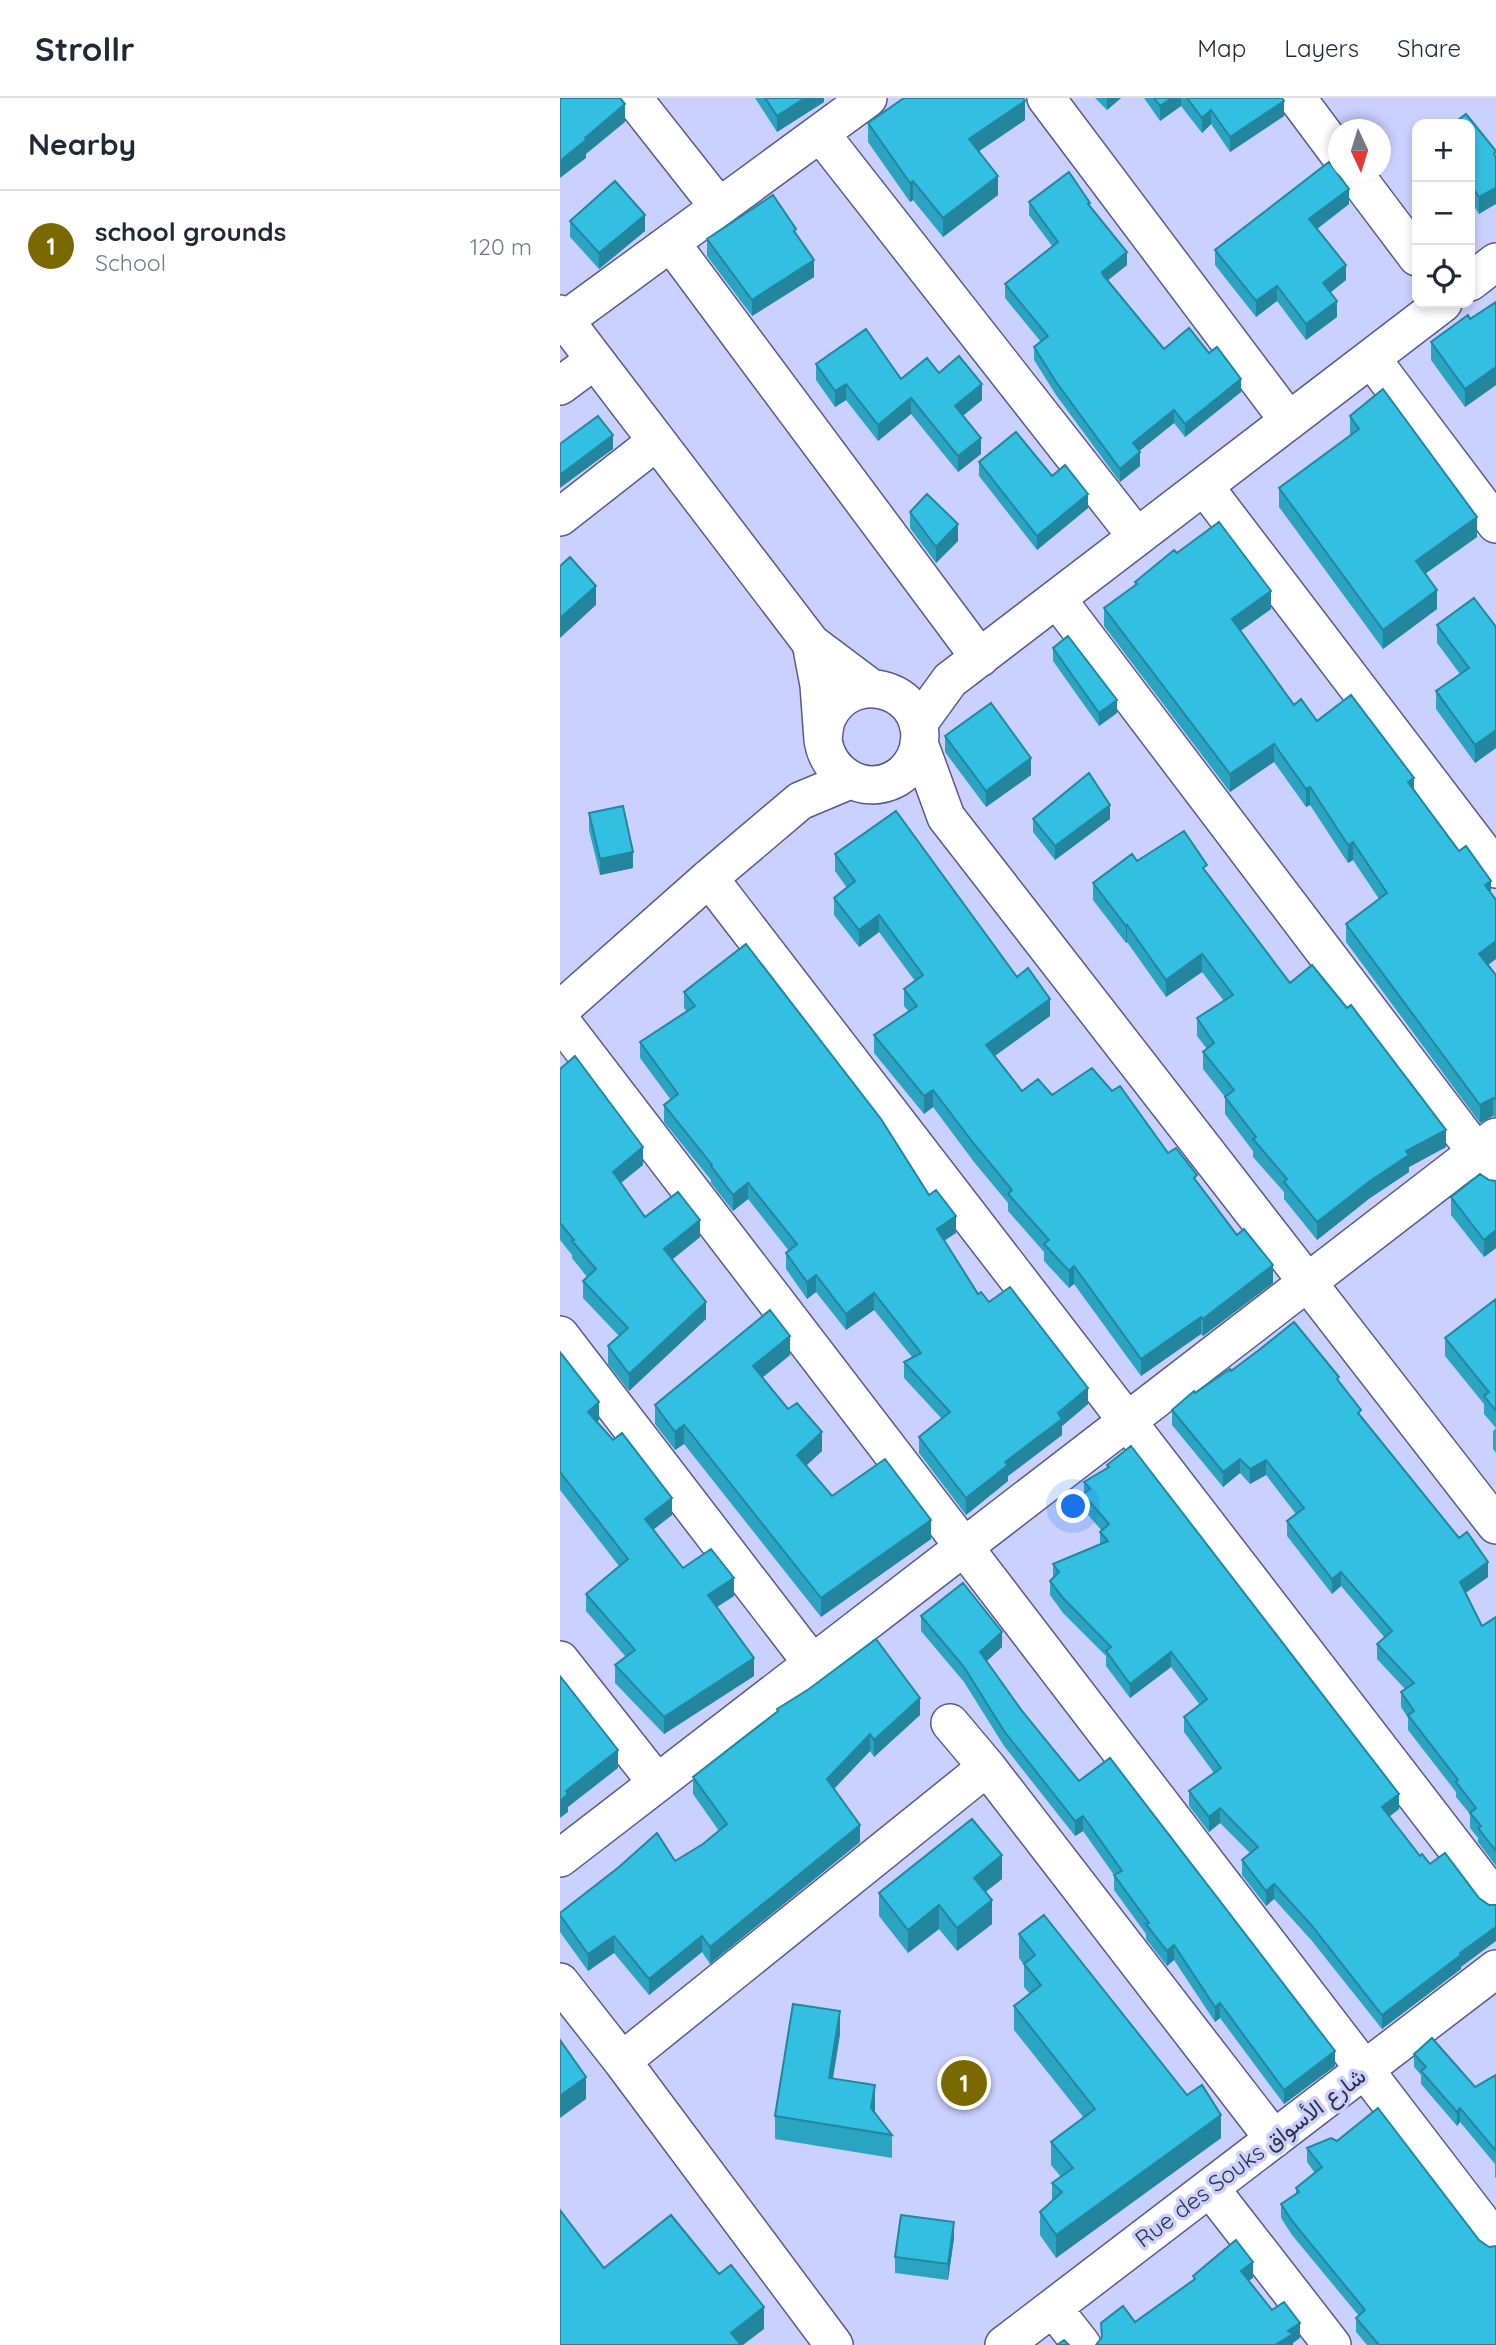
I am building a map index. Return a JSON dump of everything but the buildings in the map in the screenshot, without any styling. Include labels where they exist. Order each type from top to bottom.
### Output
[{"type":"street","points":[[633,98],[719,207]]},
{"type":"street","points":[[1046,98],[1289,421]]},
{"type":"street","points":[[1297,98],[1328,139]]},
{"type":"street","points":[[861,100],[671,243],[562,317],[811,643],[902,713],[946,817],[1496,1525]]},
{"type":"street","points":[[820,133],[1137,537]]},
{"type":"street","points":[[1361,182],[1412,250]]},
{"type":"street","points":[[671,243],[980,658]]},
{"type":"street","points":[[1475,278],[1496,262]]},
{"type":"street","points":[[902,713],[980,658],[1436,308]]},
{"type":"street","points":[[1371,358],[1496,524]]},
{"type":"street","points":[[560,386],[595,360]]},
{"type":"street","points":[[560,517],[657,441]]},
{"type":"street","points":[[1204,486],[1496,869]]},
{"type":"street","points":[[560,1858],[1307,1282],[1490,1156],[1057,599]]},
{"type":"street","points":[[811,643],[819,685],[844,765]]},
{"type":"street","points":[[844,765],[889,782],[900,776],[916,755],[902,713],[852,692],[836,704],[826,720],[844,765],[946,817]]},
{"type":"street","points":[[560,1010],[709,878],[844,765]]},
{"type":"street","points":[[709,878],[1496,1900]]},
{"type":"street","points":[[560,1020],[1496,2241]]},
{"type":"street","points":[[560,1335],[812,1663]]},
{"type":"street","points":[[560,1660],[657,1783]]},
{"type":"street","points":[[950,1723],[987,1767],[1274,2139]]},
{"type":"street","points":[[622,2060],[987,1767]]},
{"type":"street","name":"Rue des Souks شارع الأسواق","points":[[1004,2345],[1496,1969]]},
{"type":"street","points":[[560,1982],[622,2060],[834,2345]]},
{"type":"street","points":[[1210,2188],[1332,2345]]},
{"type":"street","points":[[1053,2308],[1082,2345]]},
{"type":"place","name":"school grounds","points":[[964,2083]]}]
